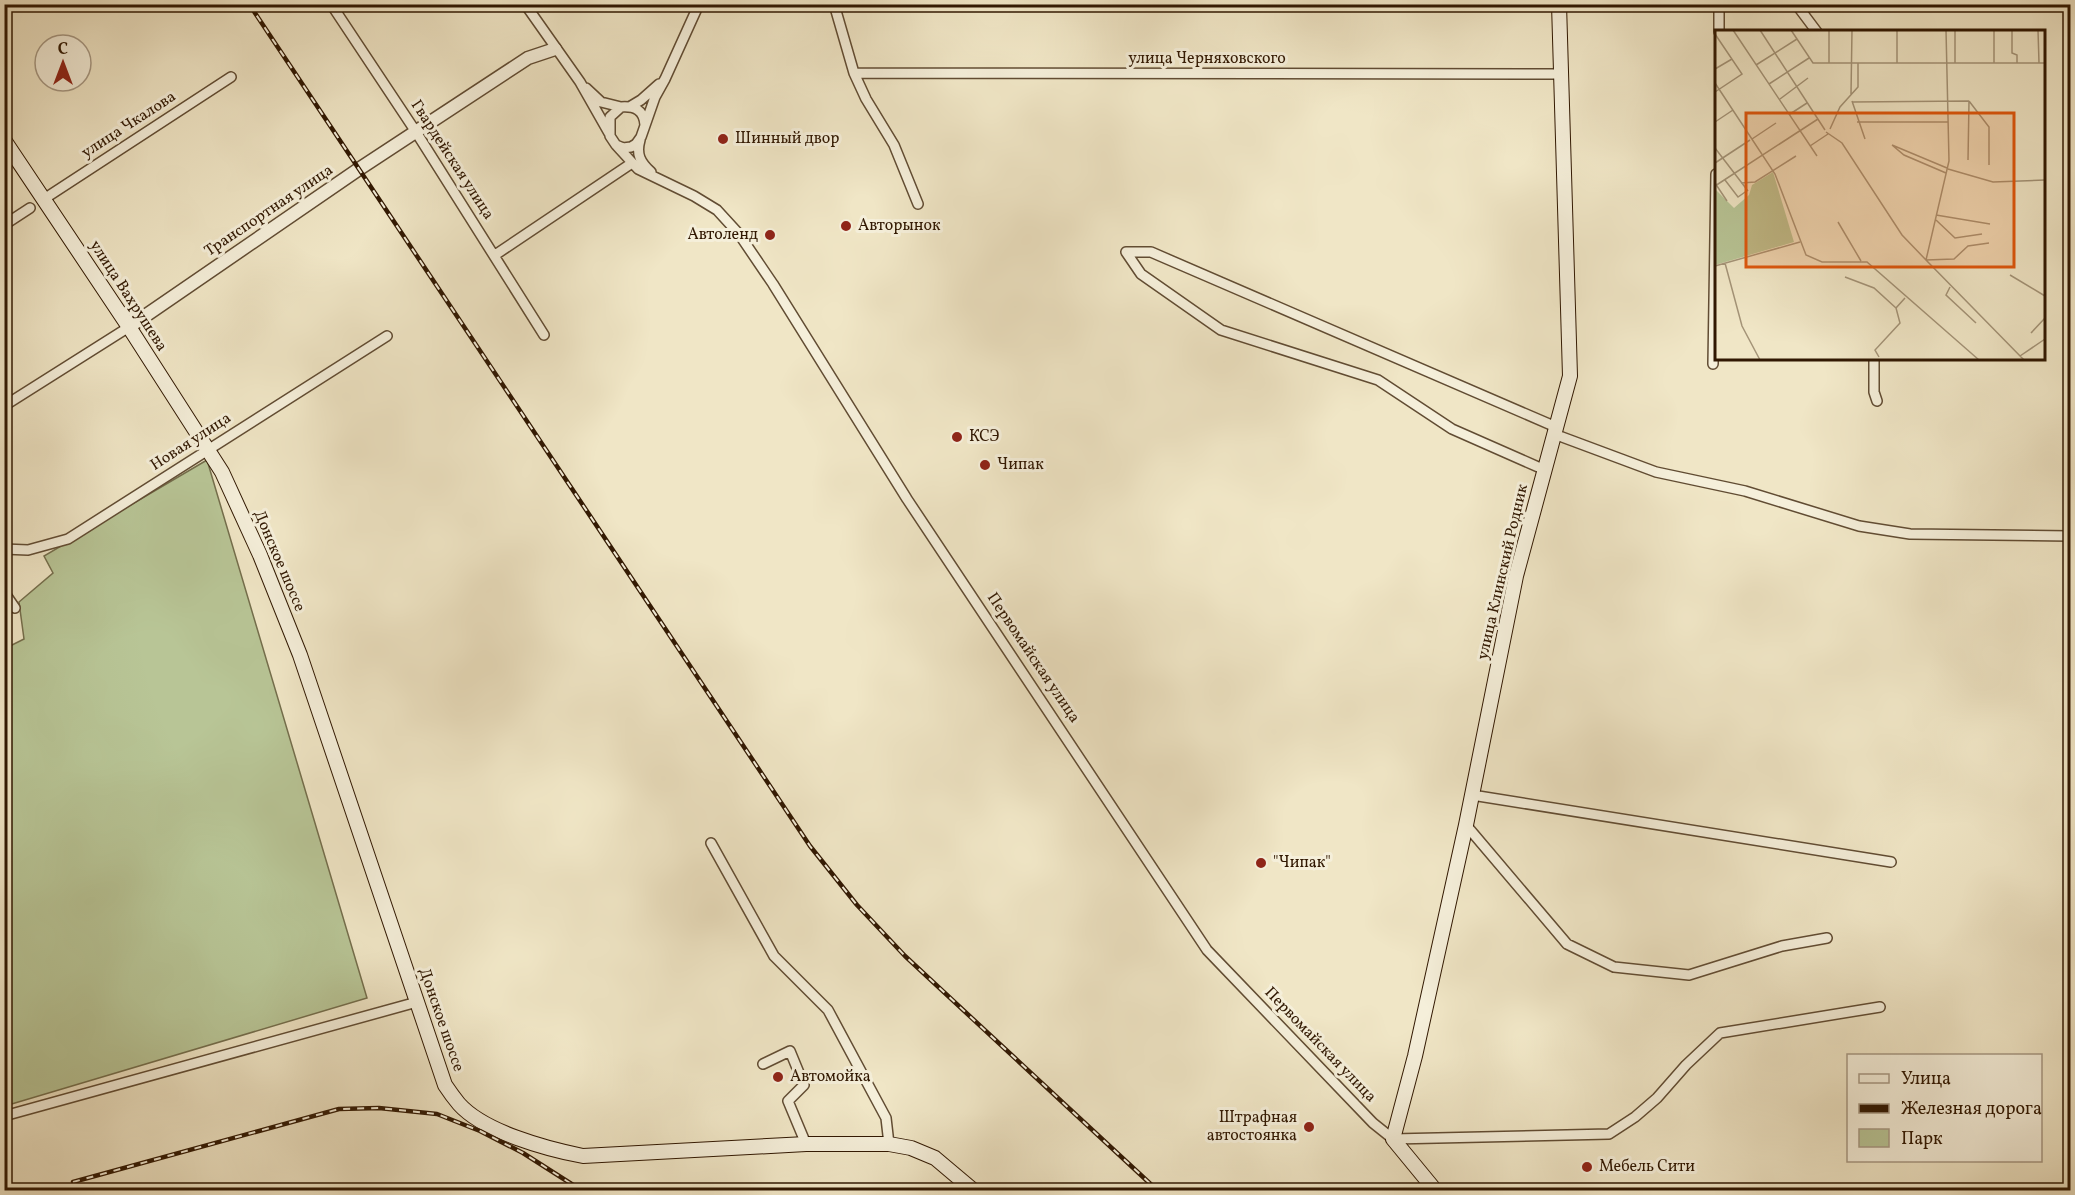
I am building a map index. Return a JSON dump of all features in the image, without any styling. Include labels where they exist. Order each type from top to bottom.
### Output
[{"type":"main road","name":"улица Клинский Родник","points":[[1393,1139],[1466,825],[1516,576],[1570,376],[1559,4]]},
{"type":"main road","name":"улица Вахрушева","points":[[4,140],[129,327],[222,472]]},
{"type":"main road","name":"Донское шоссе","points":[[222,472],[260,555],[300,655],[445,1085],[459,1104],[478,1119],[542,1146],[583,1156],[806,1144],[889,1144],[911,1148],[935,1158],[973,1191]]},
{"type":"main road","name":"Первомайская улица","points":[[1393,1139],[1435,1191]]},
{"type":"street","points":[[334,8],[346,4]]},
{"type":"street","points":[[525,4],[580,82],[616,145],[623,148],[631,147],[641,137]]},
{"type":"street","points":[[668,183],[653,174],[641,162],[638,147],[655,98],[699,4]]},
{"type":"street","points":[[834,4],[854,73],[866,99],[894,145],[918,204]]},
{"type":"street","points":[[1719,4],[1719,30]]},
{"type":"street","points":[[1796,4],[1816,30]]},
{"type":"street","name":"Гвардейская улица","points":[[334,8],[495,255],[544,335]]},
{"type":"street","name":"Транспортная улица","points":[[4,406],[129,327],[528,58],[555,49]]},
{"type":"street","name":"улица Черняховского","points":[[854,73],[1561,74]]},
{"type":"street","name":"улица Чкалова","points":[[44,199],[231,76]]},
{"type":"street","points":[[610,136],[610,117],[626,106],[641,100],[665,79]]},
{"type":"street","points":[[580,82],[601,102],[636,108],[644,117],[645,126]]},
{"type":"street","name":"Первомайская улица","points":[[616,145],[632,163],[650,175],[717,210],[739,234],[914,509],[1207,950],[1373,1123],[1393,1139]]},
{"type":"street","points":[[495,255],[632,163]]},
{"type":"street","points":[[4,225],[30,208]]},
{"type":"street","points":[[1713,364],[1715,237]]},
{"type":"street","points":[[1545,470],[1452,429],[1378,380],[1221,330],[1141,274],[1126,252],[1151,252],[1555,431],[1656,472],[1745,491],[1859,526],[1910,534],[2070,536]]},
{"type":"street","name":"Новая улица","points":[[4,549],[28,550],[68,539],[387,336]]},
{"type":"street","points":[[1874,360],[1874,392],[1877,401]]},
{"type":"street","points":[[6,597],[15,608]]},
{"type":"street","points":[[1472,795],[1891,862]]},
{"type":"street","points":[[1466,825],[1567,944],[1614,967],[1689,975],[1782,946],[1827,938]]},
{"type":"street","points":[[711,843],[774,956],[828,1010],[886,1118],[889,1144]]},
{"type":"street","points":[[4,1116],[417,1002]]},
{"type":"street","points":[[1393,1139],[1609,1134],[1635,1117],[1657,1098],[1686,1065],[1720,1033],[1880,1007]]},
{"type":"street","points":[[763,1064],[790,1051],[804,1085],[788,1101],[806,1144]]},
{"type":"green space","points":[[207,460],[367,998],[5,1106],[4,649],[24,639],[19,602],[53,573],[44,556]]},
{"type":"railway","points":[[249,4],[810,846],[857,905],[905,956],[1157,1190]]},
{"type":"railway","points":[[73,1182],[339,1109],[379,1108],[437,1114],[480,1131],[523,1153],[581,1190]]},
{"type":"place","name":"Шинный двор","points":[[723,139]]},
{"type":"place","name":"Авторынок","points":[[846,226]]},
{"type":"place","name":"Автоленд","points":[[770,235]]},
{"type":"place","name":"КСЭ","points":[[957,437]]},
{"type":"place","name":"Чипак","points":[[985,465]]},
{"type":"place","name":"\"Чипак\"","points":[[1261,863]]},
{"type":"place","name":"Автомойка","points":[[778,1077]]},
{"type":"place","name":"Штрафная автостоянка","points":[[1309,1127]]},
{"type":"place","name":"Мебель Сити","points":[[1587,1167]]}]
